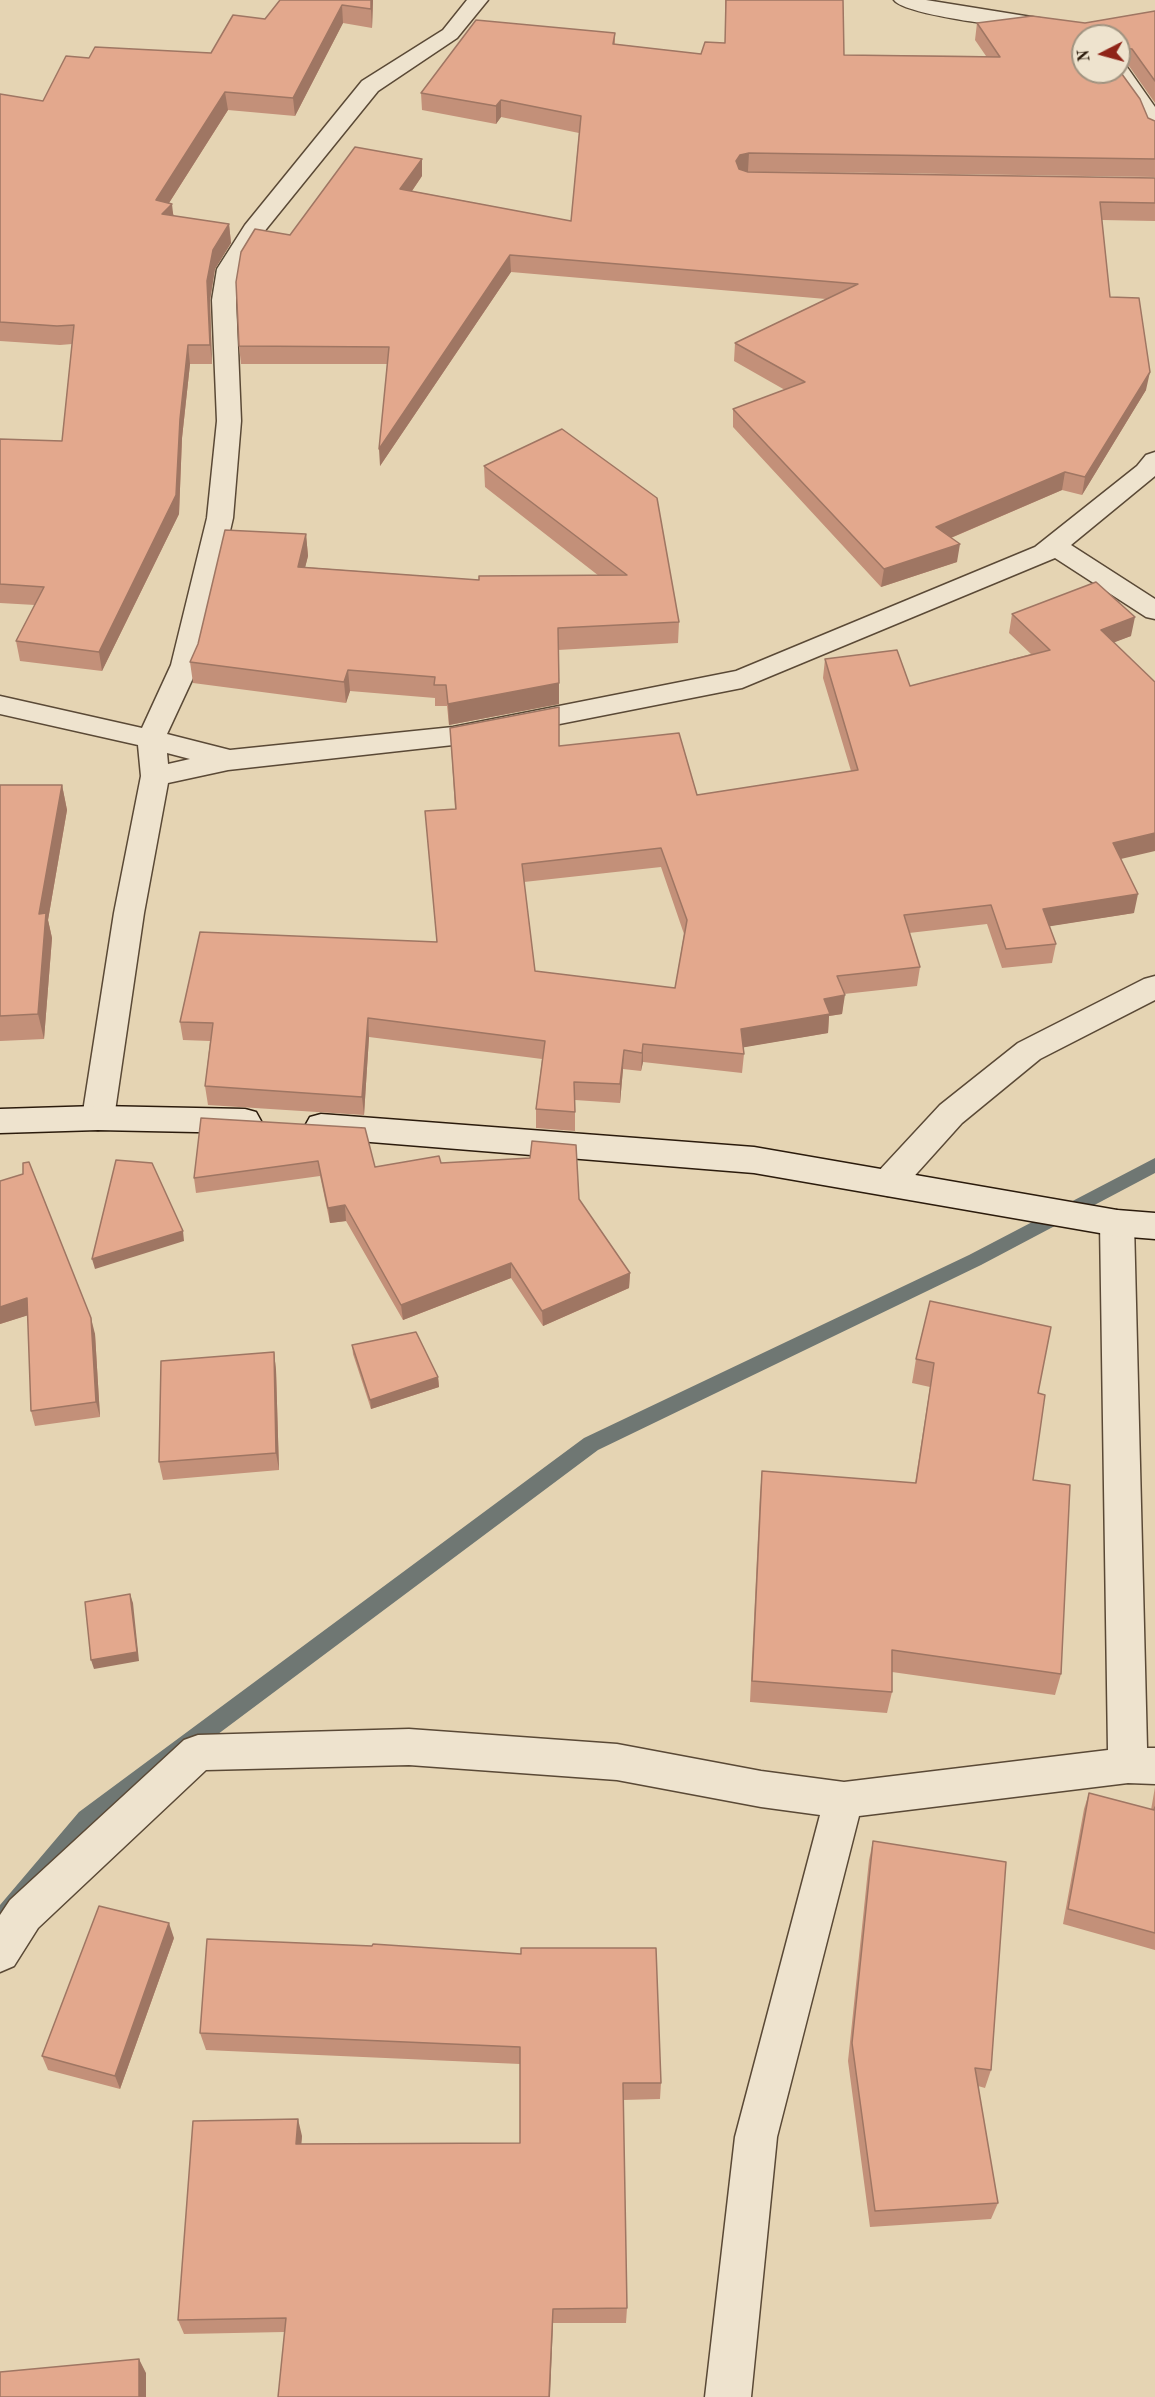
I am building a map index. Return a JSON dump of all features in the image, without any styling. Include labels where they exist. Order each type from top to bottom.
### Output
[{"type":"street","points":[[98,1118],[129,913],[154,776],[151,739],[185,665],[220,518],[229,421],[224,300],[229,269],[253,230],[370,86],[450,34],[478,0]]},
{"type":"street","points":[[904,0],[927,8],[985,19],[1068,29]]},
{"type":"street","points":[[1128,84],[1150,115],[1155,130]]},
{"type":"street","points":[[154,776],[228,760],[453,736],[742,679],[1044,553],[1146,471],[1155,460]]},
{"type":"street","points":[[1053,545],[1155,611]]},
{"type":"street","points":[[0,705],[151,739],[228,760]]},
{"type":"street","points":[[888,1183],[951,1114],[1029,1051],[1155,987]]},
{"type":"street","points":[[0,1121],[98,1118],[208,1119],[754,1160],[1117,1223],[1155,1226]]},
{"type":"street","points":[[0,1952],[24,1914],[198,1754],[433,1748],[617,1762],[761,1789],[844,1800],[1141,1766],[1117,1223]]},
{"type":"street","points":[[728,2397],[756,2137],[844,1800]]},
{"type":"building","points":[[280,0],[371,0],[371,9],[342,5],[293,98],[225,92],[156,200],[172,204],[162,214],[229,224],[213,250],[207,281],[210,345],[188,345],[180,419],[176,495],[99,652],[16,641],[44,587],[0,584],[0,439],[62,441],[74,325],[0,322],[0,94],[43,101],[66,56],[89,58],[95,47],[211,53],[233,15],[265,19]]},
{"type":"building","points":[[726,0],[843,0],[844,55],[1000,57],[977,23],[1032,16],[1085,23],[1155,11],[1155,81],[1131,49],[1131,24],[1071,24],[1071,84],[1129,84],[1140,99],[1148,118],[1155,121],[1155,159],[749,153],[740,155],[736,161],[739,169],[748,172],[1155,178],[1155,203],[1100,202],[1110,297],[1139,298],[1150,372],[1085,477],[1065,472],[936,527],[960,544],[884,569],[733,409],[805,382],[735,343],[858,284],[510,255],[379,449],[389,347],[239,346],[236,282],[241,252],[255,229],[290,235],[355,147],[422,159],[400,189],[571,221],[581,116],[501,100],[496,106],[421,93],[476,20],[615,33],[613,44],[701,54],[705,42],[725,43]]},
{"type":"building","points":[[562,429],[657,498],[679,622],[558,628],[559,683],[448,704],[446,685],[434,685],[435,677],[348,670],[344,682],[190,662],[198,644],[225,530],[306,534],[298,567],[479,580],[479,576],[627,575],[484,466]]},
{"type":"building","points":[[1096,582],[1135,617],[1101,630],[1155,682],[1155,833],[1113,843],[1138,894],[1043,909],[1056,944],[1006,949],[991,905],[904,915],[920,967],[837,976],[845,995],[824,999],[830,1014],[741,1029],[744,1054],[643,1044],[642,1053],[624,1050],[620,1084],[574,1082],[575,1112],[536,1109],[545,1041],[368,1018],[362,1097],[205,1086],[213,1023],[180,1022],[200,932],[437,942],[425,811],[456,809],[450,728],[559,707],[559,746],[679,733],[697,795],[858,770],[825,659],[897,650],[910,686],[1050,650],[1012,614]],"holes":[[[661,848],[687,920],[675,988],[535,971],[522,864]]]},
{"type":"building","points":[[0,785],[62,785],[39,914],[46,913],[38,1014],[0,1016]]},
{"type":"building","points":[[201,1118],[365,1128],[375,1167],[439,1156],[441,1163],[530,1158],[532,1141],[576,1145],[579,1199],[630,1273],[542,1311],[511,1263],[401,1305],[345,1205],[328,1208],[318,1161],[194,1178]]},
{"type":"building","points":[[116,1160],[152,1163],[183,1231],[92,1259]]},
{"type":"building","points":[[29,1162],[91,1318],[96,1402],[31,1411],[27,1298],[0,1307],[0,1181],[23,1174],[23,1163]]},
{"type":"building","points":[[930,1301],[1051,1327],[1038,1393],[1045,1395],[1033,1480],[1070,1485],[1061,1674],[892,1650],[892,1692],[752,1681],[762,1471],[916,1483],[934,1363],[916,1359]]},
{"type":"building","points":[[416,1332],[438,1377],[370,1400],[352,1345]]},
{"type":"building","points":[[274,1352],[276,1453],[159,1462],[161,1361]]},
{"type":"building","points":[[130,1594],[137,1652],[91,1660],[85,1602]]},
{"type":"building","points":[[1089,1793],[1154,1810],[1155,1807],[1155,1933],[1068,1909]]},
{"type":"building","points":[[873,1841],[1006,1862],[991,2070],[975,2068],[998,2203],[875,2211],[852,2043]]},
{"type":"building","points":[[99,1906],[169,1923],[115,2076],[42,2056]]},
{"type":"building","points":[[207,1939],[372,1946],[373,1944],[521,1954],[521,1948],[656,1948],[661,2083],[623,2083],[627,2308],[553,2309],[549,2397],[278,2397],[286,2318],[178,2320],[193,2121],[298,2119],[296,2144],[520,2143],[520,2047],[200,2033]]},
{"type":"building","points":[[139,2359],[139,2397],[0,2397],[0,2372]]},
{"type":"waterway","points":[[0,1922],[87,1819],[591,1444],[975,1260],[1155,1165]]}]
